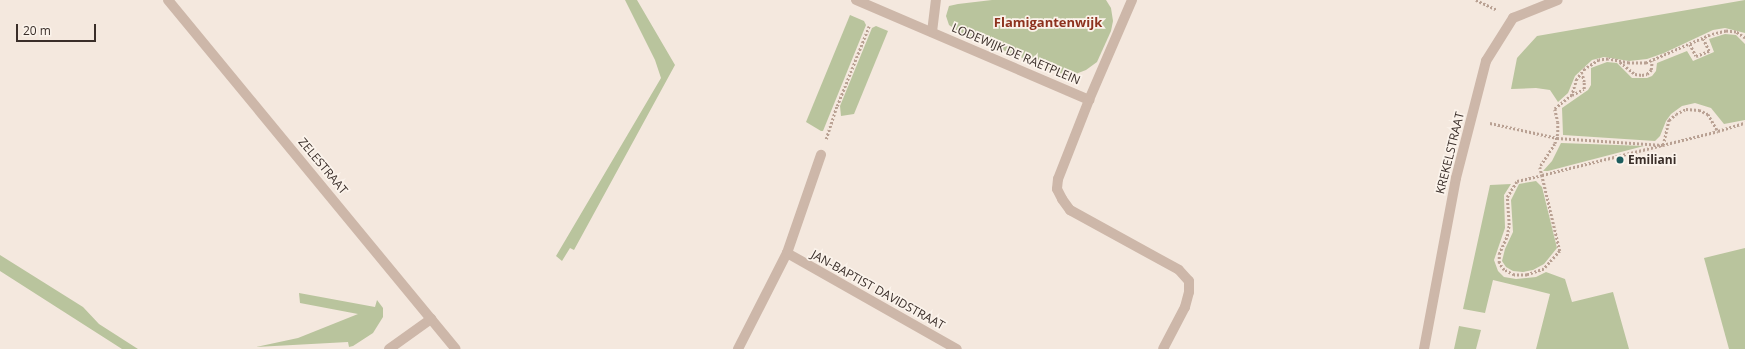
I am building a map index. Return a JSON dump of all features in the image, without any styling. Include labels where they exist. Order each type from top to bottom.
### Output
[{"type":"street","name":"ZELESTRAAT","points":[[168,0],[456,349]]},
{"type":"street","name":"LODEWIJK DE RAETPLEIN","points":[[932,32],[936,0]]},
{"type":"street","name":"LODEWIJK DE RAETPLEIN","points":[[1132,0],[1089,100],[1058,179],[1057,189],[1070,210],[1179,270],[1189,281],[1189,292],[1185,307],[1163,349]]},
{"type":"street","name":"KREKELSTRAAT","points":[[1424,349],[1456,178],[1486,61],[1513,18],[1558,0]]},
{"type":"street","name":"LODEWIJK DE RAETPLEIN","points":[[865,1],[878,9],[1089,100]]},
{"type":"street","points":[[738,349],[787,253],[821,155]]},
{"type":"street","name":"JAN-BAPTIST DAVIDSTRAAT","points":[[787,253],[957,349]]},
{"type":"street","points":[[389,349],[431,319]]},
{"type":"path","points":[[821,155],[837,106],[868,27],[878,9]]},
{"type":"path","points":[[1572,95],[1578,79],[1585,69],[1599,60],[1608,59],[1640,63],[1652,61],[1690,44],[1726,31],[1736,32],[1745,38]]},
{"type":"path","points":[[1690,44],[1696,56],[1709,51],[1703,39]]},
{"type":"path","points":[[1620,61],[1635,74],[1642,75],[1647,74],[1651,70],[1652,61]]},
{"type":"path","points":[[1582,74],[1584,89],[1572,95],[1555,109],[1558,122],[1557,138],[1540,167],[1542,175],[1560,251],[1544,269],[1527,275],[1514,275],[1504,270],[1499,263],[1499,254],[1507,236],[1507,197],[1517,181],[1542,175],[1663,145],[1745,123]]},
{"type":"path","points":[[1663,145],[1669,120],[1676,114],[1686,109],[1699,110],[1708,114],[1718,131]]},
{"type":"path","points":[[1471,119],[1557,138],[1663,145]]},
{"type":"green space","points":[[625,0],[637,0],[675,65],[574,250],[570,248],[562,261],[556,256],[661,78],[655,60]]},
{"type":"green space","points":[[992,0],[1106,0],[1111,8],[1113,21],[1111,31],[1097,62],[1086,70],[1073,75],[1059,73],[959,32],[949,25],[946,16],[949,6]]},
{"type":"green space","points":[[1745,0],[1745,33],[1725,28],[1713,30],[1664,53],[1647,59],[1629,61],[1604,57],[1592,60],[1575,76],[1568,93],[1558,102],[1550,90],[1536,88],[1511,89],[1517,58],[1537,36]]},
{"type":"green space","points":[[850,15],[864,21],[866,25],[823,131],[821,131],[806,122]]},
{"type":"green space","points":[[876,26],[888,31],[854,114],[841,116],[840,106],[872,28]]},
{"type":"green space","points":[[1725,34],[1736,35],[1745,44],[1745,120],[1724,124],[1711,108],[1695,103],[1682,106],[1671,114],[1666,121],[1660,136],[1655,141],[1563,135],[1562,108],[1588,90],[1591,85],[1591,68],[1607,62],[1617,63],[1632,78],[1647,78],[1652,76],[1656,71],[1657,63],[1687,51],[1693,61],[1714,52],[1709,39]]},
{"type":"green space","points":[[1561,143],[1644,146],[1548,171],[1543,171],[1552,161]]},
{"type":"green space","points":[[1536,181],[1542,187],[1557,248],[1544,264],[1533,270],[1523,272],[1513,271],[1506,267],[1502,261],[1505,249],[1513,232],[1511,200],[1519,184]]},
{"type":"green space","points":[[1511,184],[1504,195],[1505,228],[1494,260],[1498,271],[1504,277],[1516,279],[1536,277],[1546,272],[1565,279],[1572,302],[1613,292],[1629,349],[1536,349],[1550,294],[1493,280],[1485,313],[1463,309],[1490,185]]},
{"type":"green space","points":[[1745,248],[1745,349],[1729,349],[1704,258]]},
{"type":"green space","points":[[0,255],[83,307],[99,324],[138,349],[122,349],[0,271]]},
{"type":"green space","points":[[299,293],[375,307],[377,300],[383,308],[383,317],[373,333],[349,347],[348,342],[256,347],[298,338],[358,314],[300,303]]},
{"type":"green space","points":[[1459,326],[1481,330],[1476,349],[1454,349]]},
{"type":"place","name":"Emiliani","points":[[1620,160]]},
{"type":"district","name":"Flamigantenwijk","points":[[1048,22]]}]
